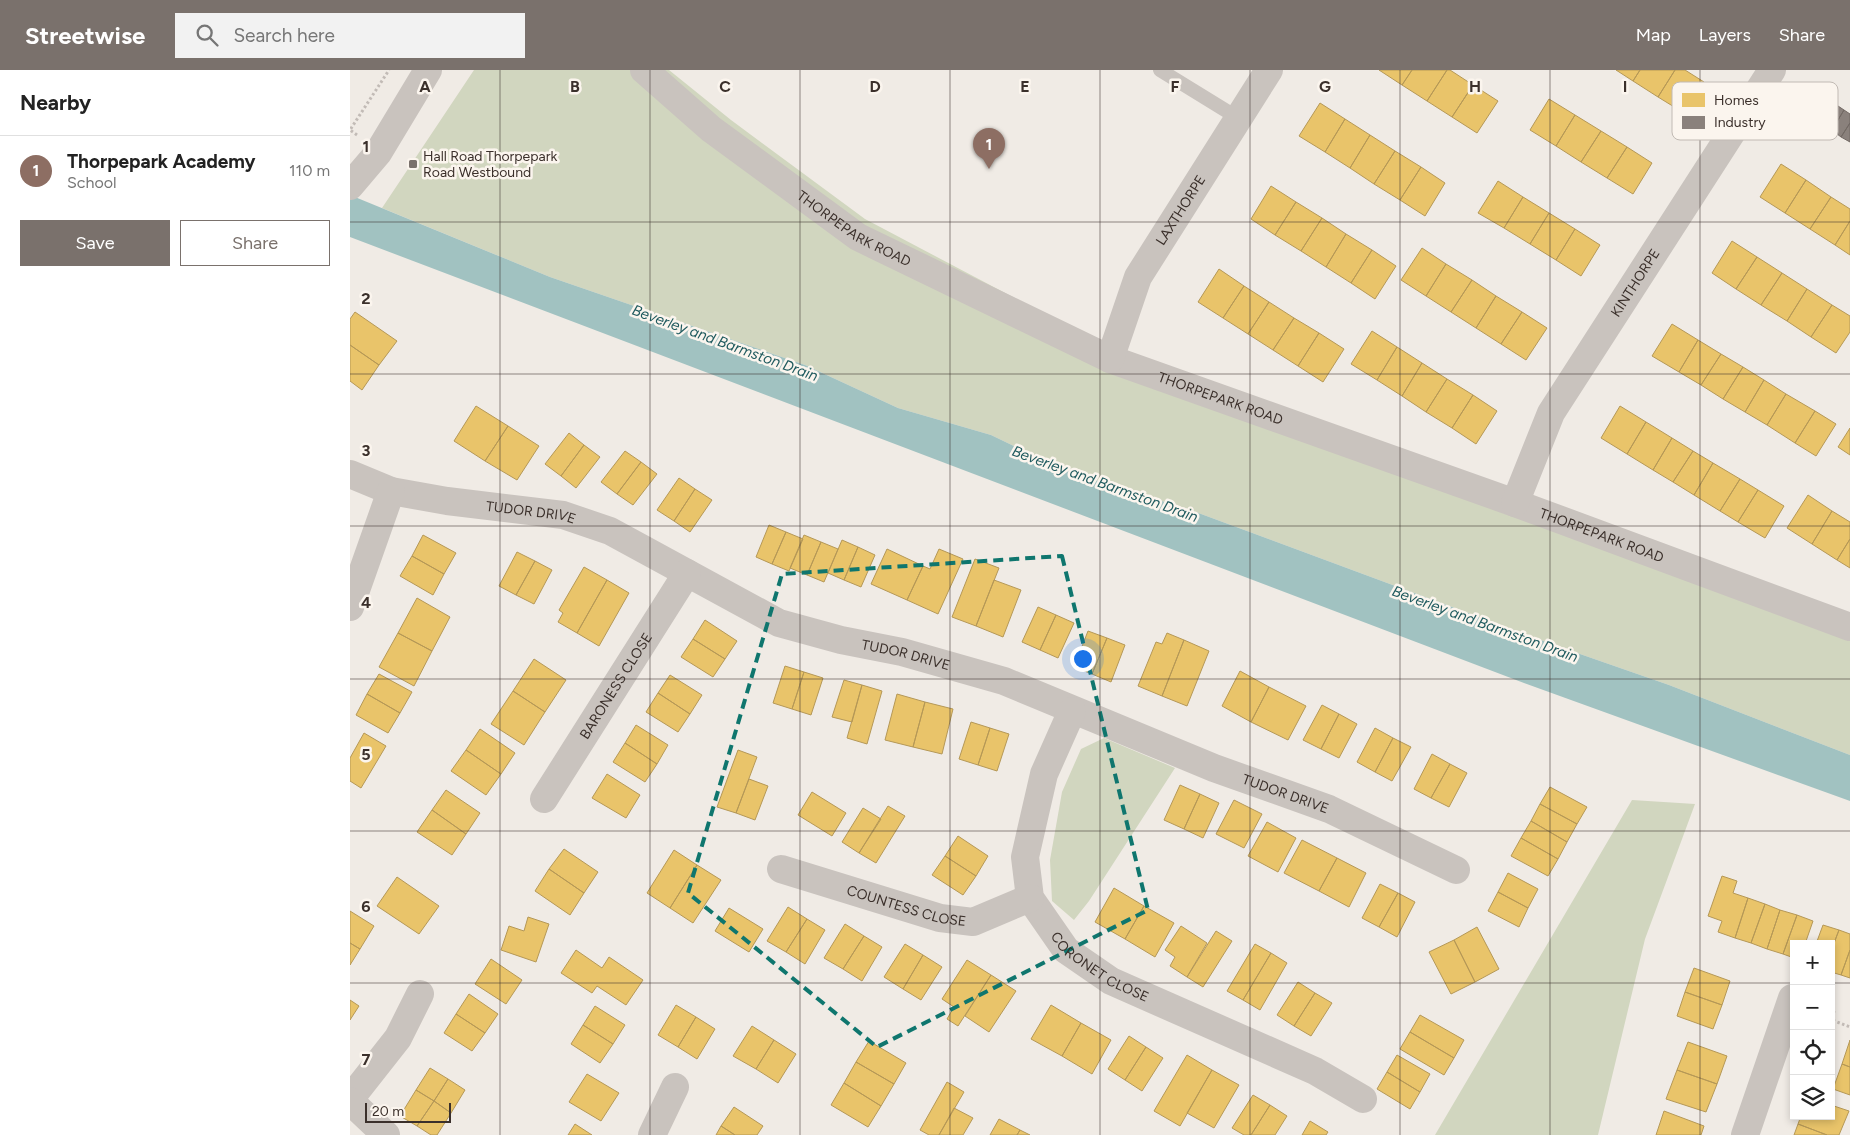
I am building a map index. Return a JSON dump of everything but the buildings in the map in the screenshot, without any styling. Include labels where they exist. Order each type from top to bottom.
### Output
[{"type":"street","points":[[350,185],[378,153],[428,70]]},
{"type":"street","name":"THORPEPARK ROAD","points":[[644,70],[711,129],[858,237],[1110,359],[1515,503],[1850,627]]},
{"type":"street","name":"LAXTHORPE","points":[[1110,359],[1138,277],[1268,70]]},
{"type":"street","name":"KINTHORPE","points":[[1764,82],[1772,70]]},
{"type":"street","name":"KINTHORPE","points":[[1515,503],[1552,413],[1727,140]]},
{"type":"street","name":"TUDOR DRIVE","points":[[350,474],[391,491],[447,502],[563,515],[610,531],[779,623],[841,640],[902,652],[1004,682],[1214,768],[1329,809],[1456,870]]},
{"type":"street","points":[[350,607],[391,491]]},
{"type":"street","name":"BARONESS CLOSE","points":[[544,799],[686,573]]},
{"type":"street","name":"CORONET CLOSE","points":[[1072,711],[1044,774],[1025,856],[1030,898],[1066,950],[1111,980],[1315,1071],[1363,1099]]},
{"type":"street","name":"COUNTESS CLOSE","points":[[782,869],[940,918],[973,922],[1030,898]]},
{"type":"street","points":[[386,1135],[350,1100],[398,1038],[420,994]]},
{"type":"street","points":[[1745,1135],[1790,1004]]},
{"type":"street","points":[[652,1135],[674,1087]]},
{"type":"lane","points":[[1160,70],[1238,118]]},
{"type":"path","points":[[1835,1021],[1850,1027]]},
{"type":"highlighted area","points":[[1062,556],[1148,910],[877,1047],[688,893],[782,574]]},
{"type":"green space","points":[[474,70],[669,70],[731,120],[865,219],[1077,331],[1850,636],[1850,755],[1669,685],[1557,646],[1193,511],[1061,469],[991,435],[898,408],[805,365],[550,277],[382,208]]},
{"type":"green space","points":[[1104,738],[1175,768],[1089,901],[1074,920],[1052,901],[1050,860],[1062,792],[1081,749]]},
{"type":"green space","points":[[1632,800],[1695,804],[1645,939],[1598,1135],[1435,1135]]},
{"type":"water","name":"Beverley and Barmston Drain","points":[[350,195],[550,277],[805,365],[898,408],[991,435],[1061,469],[1193,511],[1557,646],[1669,685],[1850,755],[1850,801],[1524,683],[350,237]]},
{"type":"place","name":"Hall Road Thorpepark Road Westbound","points":[[413,164]]},
{"type":"place","name":"Thorpepark Academy","points":[[989,169]]}]
